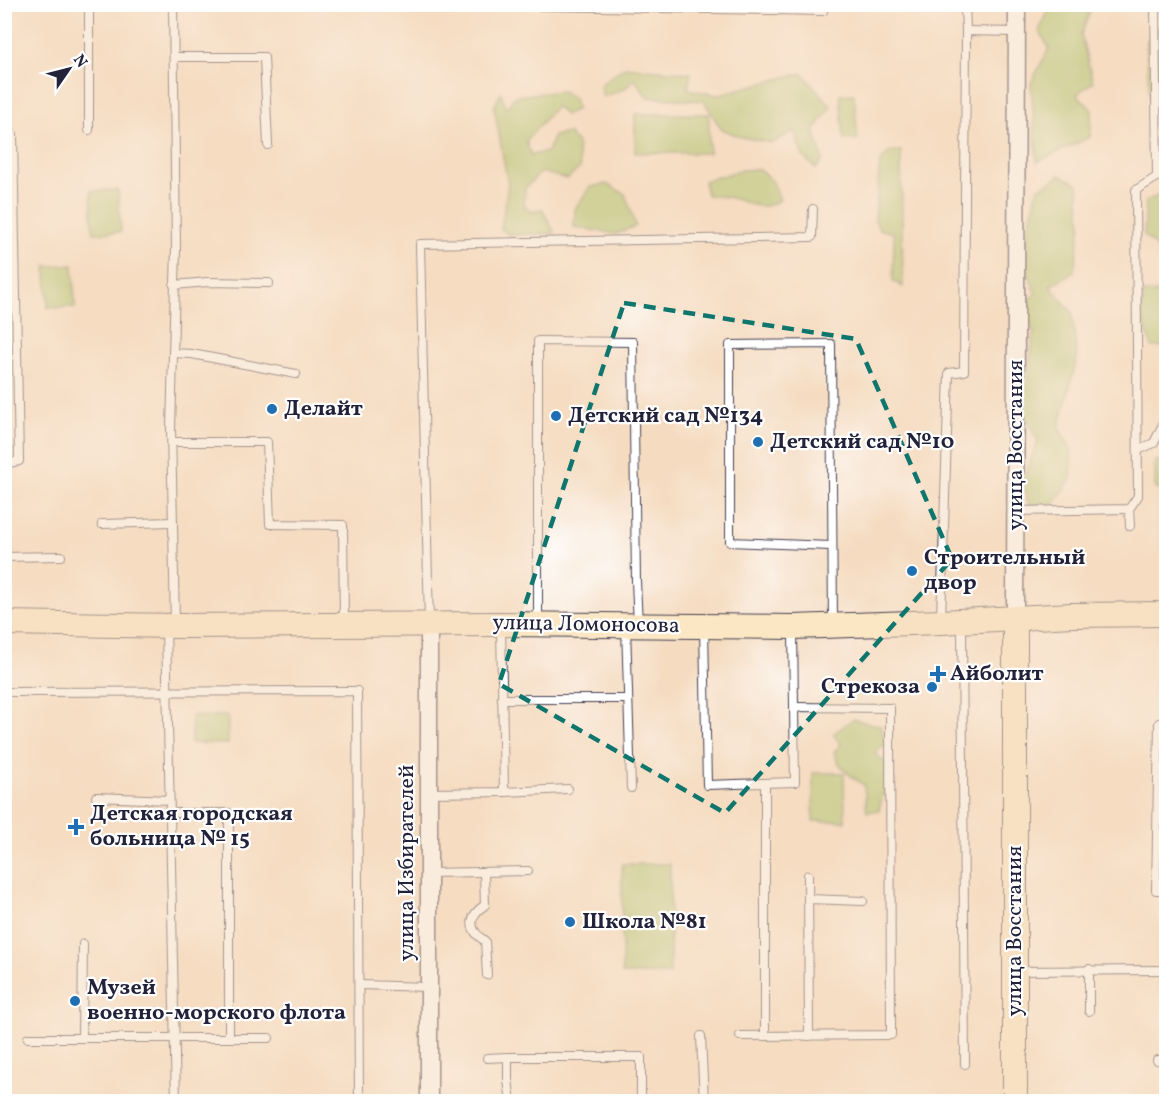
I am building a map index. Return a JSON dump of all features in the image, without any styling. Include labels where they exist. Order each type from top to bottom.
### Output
[{"type":"street","name":"улица Восстания","points":[[1015,1101],[1017,4]]},
{"type":"street","name":"улица Ломоносова","points":[[4,623],[170,626],[538,624],[793,627],[1167,614]]},
{"type":"street","name":"улица Избирателей","points":[[429,624],[429,1101]]},
{"type":"lane","points":[[89,4],[89,130]]},
{"type":"lane","points":[[173,4],[173,522],[167,692],[176,1101]]},
{"type":"lane","points":[[431,4],[823,11]]},
{"type":"lane","points":[[965,4],[964,371],[949,373],[941,597],[952,622],[965,1064]]},
{"type":"lane","points":[[1130,526],[1129,509],[1138,496],[1136,190],[1157,177],[1155,4]]},
{"type":"lane","points":[[966,31],[1017,32]]},
{"type":"lane","points":[[174,57],[264,57],[268,145]]},
{"type":"lane","points":[[4,464],[19,461],[13,134]]},
{"type":"lane","points":[[429,624],[420,244],[812,237],[813,209]]},
{"type":"lane","points":[[174,285],[207,282],[269,283]]},
{"type":"lane","points":[[538,624],[538,341],[633,342],[636,581],[628,699],[631,788]]},
{"type":"lane","points":[[831,546],[730,542],[730,345],[831,344],[833,626]]},
{"type":"lane","points":[[173,353],[192,354],[296,374]]},
{"type":"lane","points":[[1138,450],[1154,443],[1167,418]]},
{"type":"lane","points":[[172,442],[267,442],[270,524],[343,525],[344,624]]},
{"type":"lane","points":[[1016,512],[1129,509]]},
{"type":"lane","points":[[102,524],[173,522]]},
{"type":"lane","points":[[4,557],[62,556]]},
{"type":"lane","points":[[501,624],[504,792]]},
{"type":"lane","points":[[704,626],[707,785],[795,783],[793,627]]},
{"type":"lane","points":[[4,692],[357,692],[359,1101]]},
{"type":"lane","points":[[502,699],[628,699]]},
{"type":"lane","points":[[740,1036],[891,1035],[890,708],[794,707]]},
{"type":"lane","points":[[1167,723],[1159,723],[1156,890],[1167,890]]},
{"type":"lane","points":[[765,783],[765,1036]]},
{"type":"lane","points":[[429,793],[568,789]]},
{"type":"lane","points":[[96,797],[170,800]]},
{"type":"lane","points":[[170,813],[230,813],[229,1038]]},
{"type":"lane","points":[[429,873],[528,871]]},
{"type":"lane","points":[[484,872],[485,905],[474,915],[472,922],[478,936],[485,941],[487,975]]},
{"type":"lane","points":[[808,875],[808,1036]]},
{"type":"lane","points":[[808,900],[862,901]]},
{"type":"lane","points":[[82,1038],[83,944]]},
{"type":"lane","points":[[1089,969],[1089,1011]]},
{"type":"lane","points":[[1016,971],[1167,970]]},
{"type":"lane","points":[[359,985],[429,987]]},
{"type":"lane","points":[[701,1036],[704,1101]]},
{"type":"lane","points":[[28,1038],[269,1038]]},
{"type":"lane","points":[[508,1057],[511,1101]]},
{"type":"lane","points":[[487,1058],[641,1057],[641,1101]]},
{"type":"highlighted area","points":[[624,303],[856,339],[952,559],[725,813],[499,684]]},
{"type":"green space","points":[[1051,5],[1089,5],[1091,9],[1081,35],[1093,82],[1077,94],[1092,110],[1090,137],[1037,162],[1031,83],[1049,48],[1039,31]]},
{"type":"green space","points":[[1166,20],[1166,114],[1150,101],[1146,42]]},
{"type":"green space","points":[[624,67],[691,73],[688,89],[716,95],[802,73],[831,106],[814,131],[823,160],[816,169],[803,156],[794,131],[772,143],[741,137],[721,129],[704,101],[647,97],[635,79],[624,89],[603,97],[600,85]]},
{"type":"green space","points":[[562,91],[574,98],[577,109],[565,115],[556,106],[526,141],[531,155],[547,152],[554,136],[568,133],[577,143],[580,168],[567,179],[541,172],[525,188],[524,205],[532,212],[542,209],[555,233],[510,235],[501,229],[508,184],[494,107],[501,93],[506,108],[516,96]]},
{"type":"green space","points":[[854,94],[858,139],[844,140],[840,95]]},
{"type":"green space","points":[[635,114],[709,114],[709,153],[635,153]]},
{"type":"green space","points":[[901,151],[903,287],[893,281],[894,233],[879,229],[875,220],[880,163],[889,152]]},
{"type":"green space","points":[[759,169],[773,182],[780,200],[758,206],[729,197],[707,195],[704,181],[742,170]]},
{"type":"green space","points":[[1060,175],[1078,184],[1081,225],[1074,271],[1050,286],[1072,312],[1077,359],[1059,428],[1072,451],[1071,479],[1054,504],[1029,505],[1022,483],[1038,441],[1022,411],[1034,334],[1023,305],[1036,293],[1022,256],[1038,188]]},
{"type":"green space","points":[[606,184],[625,194],[636,226],[616,234],[574,227],[575,209],[590,187]]},
{"type":"green space","points":[[118,190],[121,232],[93,233],[91,191]]},
{"type":"green space","points":[[1166,192],[1166,258],[1144,235],[1146,201]]},
{"type":"green space","points":[[73,265],[75,307],[48,308],[46,266]]},
{"type":"green space","points":[[1166,278],[1166,347],[1152,347],[1142,317],[1144,293],[1163,292]]},
{"type":"green space","points":[[1155,461],[1166,461],[1166,489],[1155,489]]},
{"type":"green space","points":[[192,716],[228,716],[228,744],[191,743]]},
{"type":"green space","points":[[853,719],[881,726],[885,744],[875,753],[887,765],[886,781],[879,810],[867,812],[864,785],[846,771],[834,752],[841,745],[833,734]]},
{"type":"green space","points":[[813,773],[844,773],[845,821],[813,821]]},
{"type":"green space","points":[[622,864],[670,864],[670,974],[622,974]]},
{"type":"place","name":"Делайт","points":[[272,409]]},
{"type":"place","name":"Детский сад №134","points":[[556,416]]},
{"type":"place","name":"Детский сад №10","points":[[758,442]]},
{"type":"place","name":"Строительный двор","points":[[912,571]]},
{"type":"place","name":"Айболит","points":[[938,674]]},
{"type":"place","name":"Стрекоза","points":[[932,687]]},
{"type":"place","name":"Детская городская больница № 15","points":[[76,827]]},
{"type":"place","name":"Школа №81","points":[[570,922]]},
{"type":"place","name":"Музей военно-морского флота","points":[[75,1001]]}]
